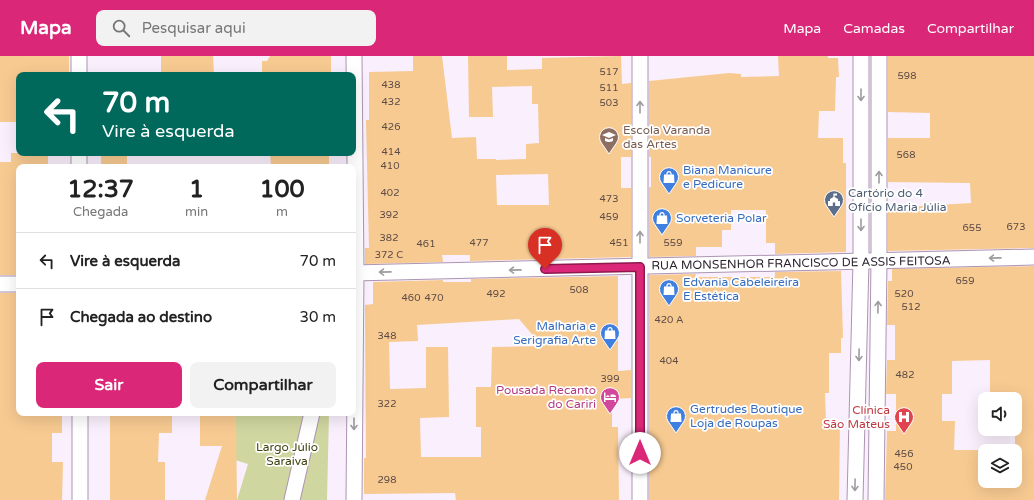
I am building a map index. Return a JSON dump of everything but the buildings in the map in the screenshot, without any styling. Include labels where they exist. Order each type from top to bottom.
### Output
[{"type":"street","points":[[79,56],[79,72]]},
{"type":"street","points":[[354,56],[354,72]]},
{"type":"street","points":[[640,56],[640,500]]},
{"type":"street","points":[[855,500],[861,261],[861,56]]},
{"type":"street","points":[[876,500],[879,260],[879,56]]},
{"type":"street","name":"RUA MONSENHOR FRANCISCO DE ASSIS FEITOSA","points":[[356,273],[1034,257]]},
{"type":"street","points":[[0,284],[16,284]]},
{"type":"street","points":[[80,416],[80,500]]},
{"type":"street","points":[[292,500],[311,416]]},
{"type":"street","points":[[354,416],[354,500]]},
{"type":"green space","name":"Largo Júlio Saraiva","points":[[236,416],[329,416],[327,500],[237,500],[248,464],[219,455],[236,446]]},
{"type":"place","name":"Escola Varanda das Artes","points":[[609,154]]},
{"type":"place","name":"Biana Manicure e Pedicure","points":[[669,194]]},
{"type":"place","name":"Cartório do 4 Ofício Maria Júlia","points":[[834,217]]},
{"type":"place","name":"Sorveteria Polar","points":[[662,235]]},
{"type":"place","name":"Edvania Cabeleireira E Estética","points":[[669,306]]},
{"type":"place","name":"Malharia e Serigrafia Arte","points":[[610,350]]},
{"type":"place","name":"Pousada Recanto do Cariri","points":[[610,414]]},
{"type":"place","name":"Gertrudes Boutique Loja de Roupas","points":[[676,433]]},
{"type":"place","name":"Clínica São Mateus","points":[[904,434]]},
{"type":"route","points":[[545,269],[640,267],[640,453]]}]
